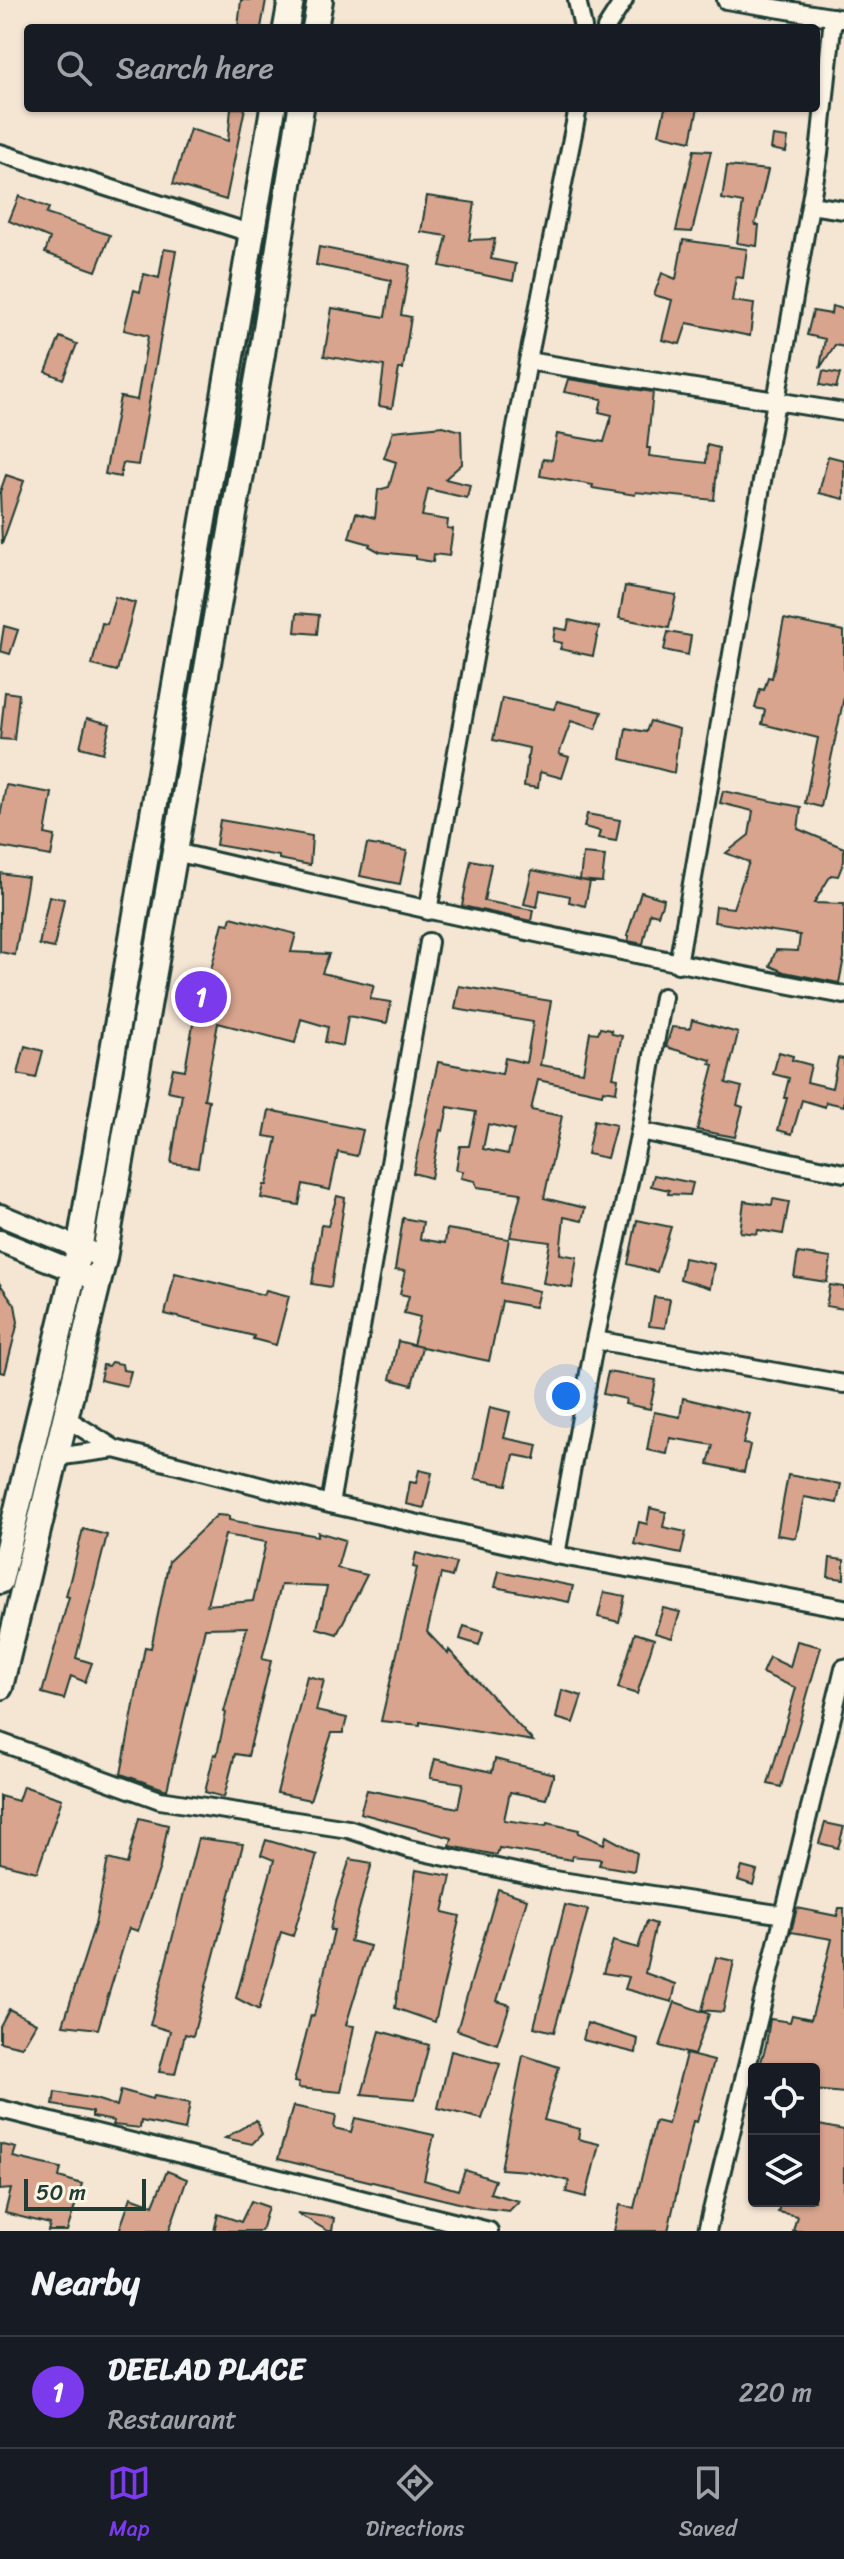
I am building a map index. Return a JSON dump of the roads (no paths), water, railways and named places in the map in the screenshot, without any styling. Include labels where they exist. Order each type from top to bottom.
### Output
[{"type":"main road","points":[[287,24],[291,0]]},
{"type":"main road","points":[[316,24],[320,0]]},
{"type":"main road","points":[[0,1581],[5,1537],[77,1261],[272,112]]},
{"type":"main road","points":[[0,1687],[101,1269],[262,354],[300,112]]},
{"type":"street","points":[[577,0],[582,24]]},
{"type":"street","points":[[609,24],[624,0]]},
{"type":"street","points":[[678,964],[819,154],[838,18],[726,0]]},
{"type":"street","points":[[428,911],[528,361],[577,112]]},
{"type":"street","points":[[0,153],[253,234]]},
{"type":"street","points":[[810,205],[844,210]]},
{"type":"street","points":[[528,361],[844,412]]},
{"type":"street","points":[[175,852],[428,911],[678,964],[844,995]]},
{"type":"street","points":[[330,1504],[429,942]]},
{"type":"street","points":[[556,1555],[595,1340],[640,1131],[663,997]]},
{"type":"street","points":[[640,1131],[844,1173]]},
{"type":"street","points":[[0,1215],[77,1261]]},
{"type":"street","points":[[0,1241],[101,1269]]},
{"type":"street","points":[[595,1340],[844,1384]]},
{"type":"street","points":[[66,1418],[115,1449],[330,1504],[556,1555],[844,1608]]},
{"type":"street","points":[[55,1457],[115,1449]]},
{"type":"street","points":[[707,2231],[844,1668]]},
{"type":"street","points":[[0,1742],[160,1800],[348,1829],[409,1849],[548,1879],[784,1915]]},
{"type":"street","points":[[0,2109],[489,2231]]},
{"type":"place","name":"DEELAD PLACE","points":[[201,997]]}]
